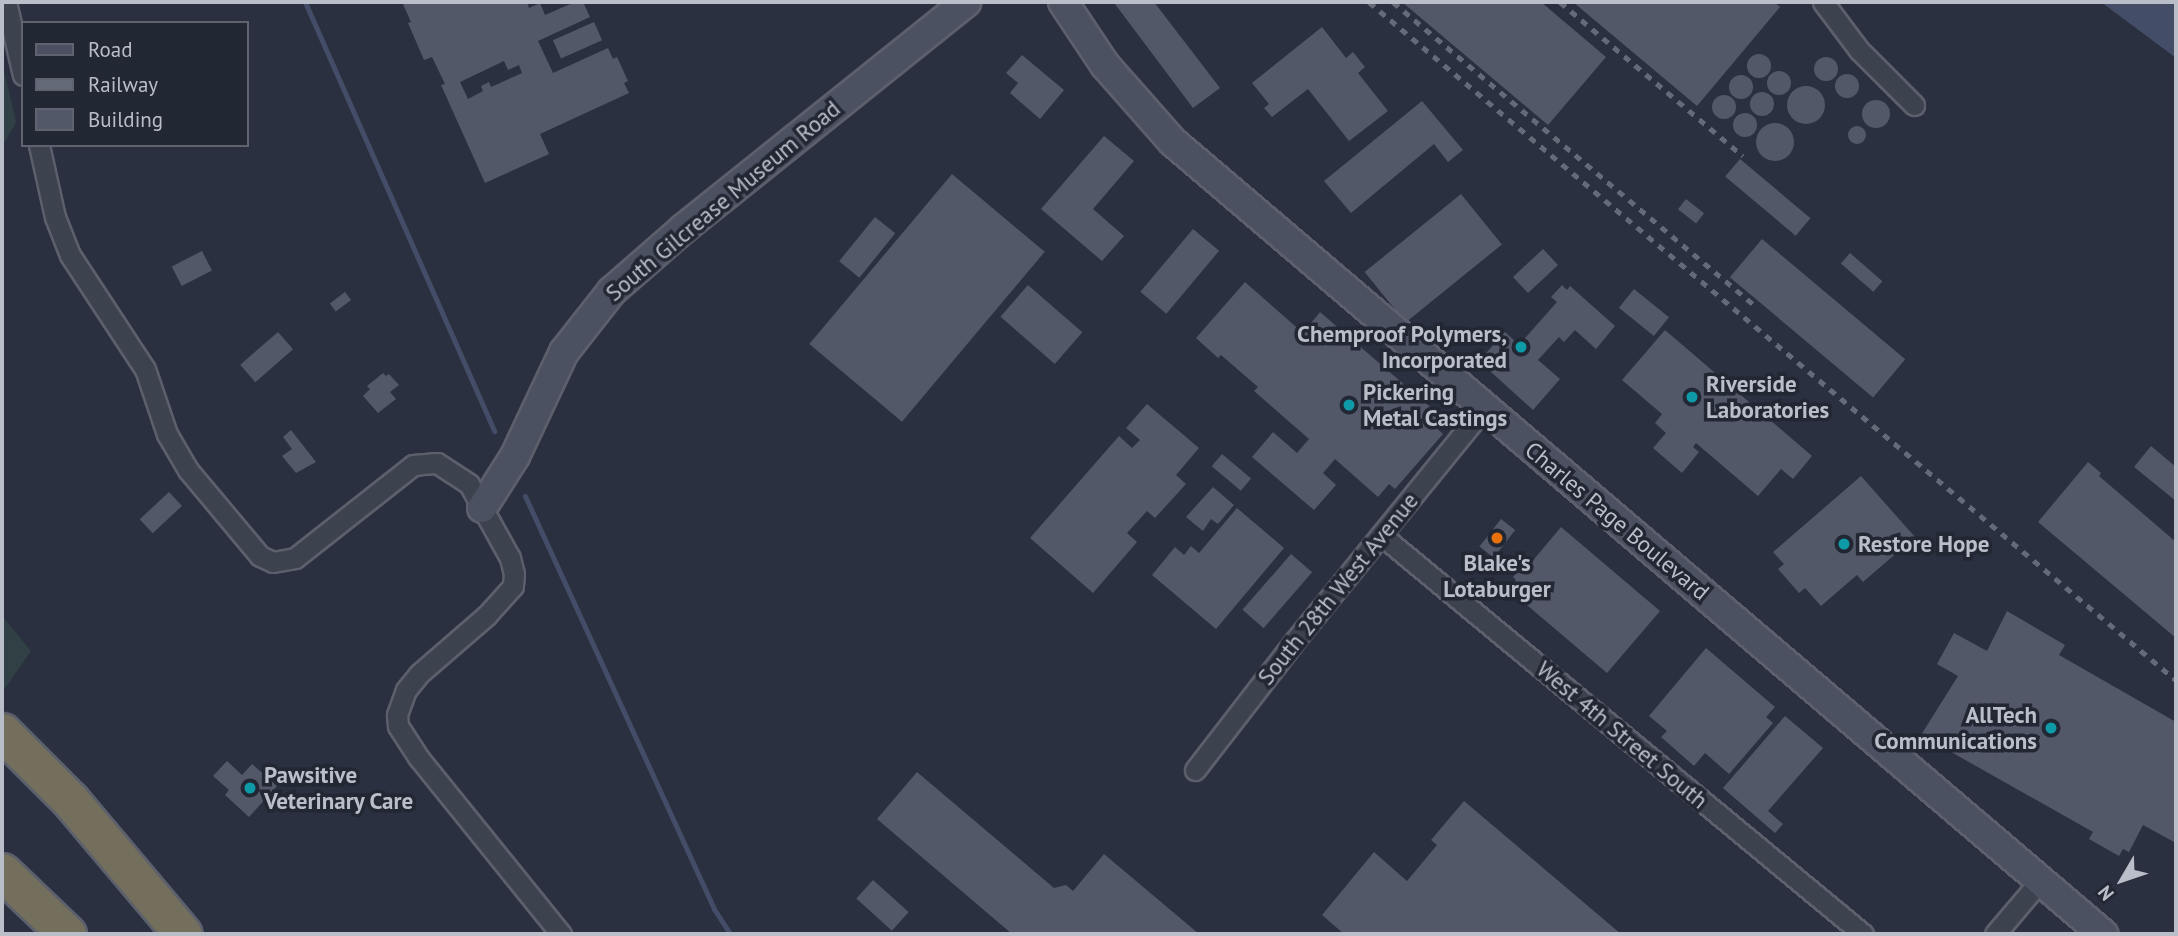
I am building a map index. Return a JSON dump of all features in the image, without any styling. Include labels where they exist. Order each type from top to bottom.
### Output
[{"type":"highway","points":[[2,732],[70,800],[183,934]]},
{"type":"highway","points":[[8,878],[67,934]]},
{"type":"main road","name":"South Gilcrease Museum Road","points":[[482,508],[515,456],[564,352],[612,291],[683,229],[965,2]]},
{"type":"main road","name":"Charles Page Boulevard","points":[[1063,2],[1105,65],[1173,142],[2103,934]]},
{"type":"street","points":[[6,2],[21,66]]},
{"type":"street","points":[[1824,2],[1858,50],[1914,105]]},
{"type":"street","points":[[39,147],[55,217],[70,255],[145,369],[167,434],[188,470],[260,556],[274,562],[295,558],[413,465],[428,462],[449,469],[469,484],[510,558],[514,575],[513,586],[488,615],[419,674],[406,690],[397,715],[398,726],[418,757],[561,934]]},
{"type":"street","name":"South 28th West Avenue","points":[[1195,770],[1483,408]]},
{"type":"street","name":"West 4th Street South","points":[[1381,535],[1863,934]]},
{"type":"street","points":[[1995,934],[2040,881]]},
{"type":"shaded area","points":[[2,62],[16,122],[2,147]]},
{"type":"shaded area","points":[[2,616],[31,651],[2,693]]},
{"type":"water","points":[[2101,2],[2176,2],[2176,58]]},
{"type":"building","points":[[527,2],[529,8],[540,3],[545,15],[575,2],[583,2],[590,17],[538,41],[553,73],[608,48],[613,59],[617,57],[628,81],[624,83],[629,93],[540,134],[549,154],[485,183],[441,85],[445,84],[432,57],[424,60],[403,4]],"holes":[[[504,61],[508,70],[519,65],[522,73],[491,87],[489,82],[481,86],[483,91],[468,99],[460,82]]]},
{"type":"building","points":[[1154,2],[1220,88],[1193,108],[1115,4]]},
{"type":"building","points":[[1402,2],[1541,2],[1606,57],[1548,125]]},
{"type":"building","points":[[1573,2],[1774,2],[1780,7],[1697,106]]},
{"type":"building","points":[[594,22],[602,40],[561,59],[553,40]]},
{"type":"building","points":[[1322,27],[1346,58],[1353,52],[1365,67],[1358,73],[1388,111],[1349,141],[1308,89],[1272,117],[1264,108],[1269,104],[1252,83]]},
{"type":"building","points":[[1759,54],[1768,57],[1771,66],[1768,75],[1759,78],[1750,75],[1747,66],[1750,57]]},
{"type":"building","points":[[1022,55],[1064,90],[1040,119],[1010,93],[1018,83],[1006,73]]},
{"type":"building","points":[[1826,57],[1835,60],[1838,69],[1835,78],[1826,81],[1817,78],[1814,69],[1817,60]]},
{"type":"building","points":[[1779,71],[1788,74],[1791,83],[1788,92],[1779,95],[1770,92],[1767,83],[1770,74]]},
{"type":"building","points":[[1847,74],[1856,77],[1859,86],[1856,95],[1847,98],[1838,95],[1835,86],[1838,77]]},
{"type":"building","points":[[1741,75],[1750,78],[1753,87],[1750,96],[1741,99],[1732,96],[1729,87],[1732,78]]},
{"type":"building","points":[[1806,86],[1819,92],[1825,105],[1819,118],[1806,124],[1793,118],[1787,105],[1793,92]]},
{"type":"building","points":[[1762,92],[1771,95],[1774,104],[1771,113],[1762,116],[1753,113],[1750,104],[1753,95]]},
{"type":"building","points":[[1724,95],[1733,98],[1736,107],[1733,116],[1724,119],[1715,116],[1712,107],[1715,98]]},
{"type":"building","points":[[1876,100],[1886,104],[1890,114],[1886,124],[1876,128],[1866,124],[1862,114],[1866,104]]},
{"type":"building","points":[[1422,101],[1463,150],[1448,162],[1434,144],[1351,213],[1324,181]]},
{"type":"building","points":[[1745,113],[1754,116],[1757,125],[1754,134],[1745,137],[1736,134],[1733,125],[1736,116]]},
{"type":"building","points":[[1775,123],[1788,129],[1794,142],[1788,155],[1775,161],[1762,155],[1756,142],[1762,129]]},
{"type":"building","points":[[1853,126],[1861,126],[1866,135],[1864,142],[1853,144],[1848,139],[1848,131]]},
{"type":"building","points":[[1104,136],[1134,161],[1093,209],[1124,236],[1102,261],[1041,209]]},
{"type":"building","points":[[1740,159],[1810,218],[1796,236],[1725,177]]},
{"type":"building","points":[[952,174],[1045,252],[902,422],[809,344]]},
{"type":"building","points":[[1461,194],[1502,245],[1406,323],[1365,272]]},
{"type":"building","points":[[1686,199],[1704,213],[1696,223],[1678,209]]},
{"type":"building","points":[[875,217],[895,233],[859,278],[839,261]]},
{"type":"building","points":[[1193,229],[1219,251],[1166,314],[1140,292]]},
{"type":"building","points":[[1762,239],[1905,359],[1873,398],[1730,277]]},
{"type":"building","points":[[1543,249],[1558,265],[1528,293],[1513,277]]},
{"type":"building","points":[[202,251],[212,271],[182,286],[172,266]]},
{"type":"building","points":[[1850,253],[1882,281],[1873,292],[1841,264]]},
{"type":"building","name":"Pickering Metal Castings","points":[[1245,282],[1303,333],[1320,312],[1443,418],[1435,427],[1443,434],[1395,489],[1389,484],[1378,497],[1335,459],[1323,473],[1336,485],[1314,510],[1252,457],[1273,432],[1297,453],[1309,439],[1254,391],[1258,387],[1221,355],[1218,358],[1196,338]]},
{"type":"building","points":[[1028,285],[1082,332],[1055,364],[1000,317]]},
{"type":"building","name":"Chemproof Polymers, Incorporated","points":[[1562,285],[1567,290],[1570,286],[1615,326],[1596,349],[1575,330],[1564,342],[1559,337],[1538,360],[1560,379],[1533,410],[1479,361],[1505,332],[1519,345],[1557,302],[1551,297]]},
{"type":"building","points":[[1634,289],[1669,317],[1654,336],[1619,308]]},
{"type":"building","points":[[345,292],[351,300],[336,311],[330,303]]},
{"type":"building","name":"Riverside Laboratories","points":[[1665,330],[1812,456],[1793,479],[1781,469],[1758,496],[1696,443],[1693,447],[1699,452],[1682,473],[1653,448],[1666,433],[1655,423],[1662,414],[1622,380]]},
{"type":"building","points":[[278,332],[293,349],[255,382],[240,365]]},
{"type":"building","points":[[383,373],[386,376],[389,374],[399,385],[390,392],[396,399],[378,413],[363,396],[370,389],[367,386]]},
{"type":"building","points":[[1147,404],[1199,448],[1176,475],[1186,484],[1155,518],[1147,511],[1127,533],[1137,542],[1093,593],[1030,538],[1119,436],[1132,448],[1140,440],[1126,428]]},
{"type":"building","points":[[291,430],[316,462],[296,473],[282,456],[292,449],[283,437]]},
{"type":"building","points":[[2151,446],[2176,467],[2176,501],[2134,467]]},
{"type":"building","points":[[1222,454],[1251,478],[1241,491],[1212,466]]},
{"type":"building","points":[[2088,462],[2101,473],[2099,476],[2176,542],[2176,638],[2038,522]]},
{"type":"building","name":"Restore Hope","points":[[1861,476],[1915,537],[1863,582],[1857,575],[1821,606],[1805,588],[1799,593],[1778,569],[1784,564],[1773,552]]},
{"type":"building","points":[[1213,487],[1234,505],[1218,524],[1211,519],[1203,531],[1186,517]]},
{"type":"building","points":[[169,492],[182,506],[153,533],[140,519]]},
{"type":"building","points":[[1237,508],[1284,548],[1216,629],[1152,575],[1175,547],[1184,555],[1191,546],[1199,553]]},
{"type":"building","name":"Blake's Lotaburger","points":[[1501,519],[1515,530],[1494,558],[1479,547]]},
{"type":"building","points":[[1561,527],[1660,611],[1607,673],[1508,589],[1516,580],[1513,577],[1526,561],[1530,564]]},
{"type":"building","points":[[1291,554],[1312,572],[1264,628],[1242,610]]},
{"type":"building","name":"AllTech Communications","points":[[2007,611],[2065,645],[2059,655],[2176,722],[2176,843],[2143,825],[2129,852],[2123,849],[2119,856],[2089,839],[2093,832],[1921,735],[1958,676],[1937,664],[1954,633],[1987,651]]},
{"type":"building","points":[[1706,648],[1775,707],[1766,717],[1773,723],[1729,774],[1705,753],[1694,766],[1661,737],[1667,731],[1649,716]]},
{"type":"building","points":[[1785,716],[1823,748],[1768,811],[1783,824],[1775,833],[1723,788]]},
{"type":"building","name":"Pawsitive Veterinary Care","points":[[227,761],[242,775],[252,764],[277,786],[249,817],[225,795],[229,790],[213,776]]},
{"type":"building","points":[[917,772],[1054,888],[1066,885],[1073,891],[1104,854],[1199,934],[1012,934],[877,819]]},
{"type":"building","points":[[1464,801],[1621,934],[1344,934],[1322,915],[1374,852],[1407,881],[1437,845],[1431,840]]},
{"type":"building","points":[[873,880],[909,912],[892,931],[856,899]]},
{"type":"waterway","points":[[305,2],[494,431]]},
{"type":"waterway","points":[[525,496],[714,909],[730,934]]},
{"type":"railway","points":[[1369,2],[2176,680]]},
{"type":"railway","points":[[1393,2],[1756,307]]},
{"type":"railway","points":[[1560,2],[1743,156]]},
{"type":"place","name":"Chemproof Polymers, Incorporated","points":[[1521,347]]},
{"type":"place","name":"Riverside Laboratories","points":[[1692,397]]},
{"type":"place","name":"Pickering Metal Castings","points":[[1349,405]]},
{"type":"place","name":"Blake's Lotaburger","points":[[1497,538]]},
{"type":"place","name":"Restore Hope","points":[[1844,544]]},
{"type":"place","name":"AllTech Communications","points":[[2051,728]]},
{"type":"place","name":"Pawsitive Veterinary Care","points":[[250,788]]}]
